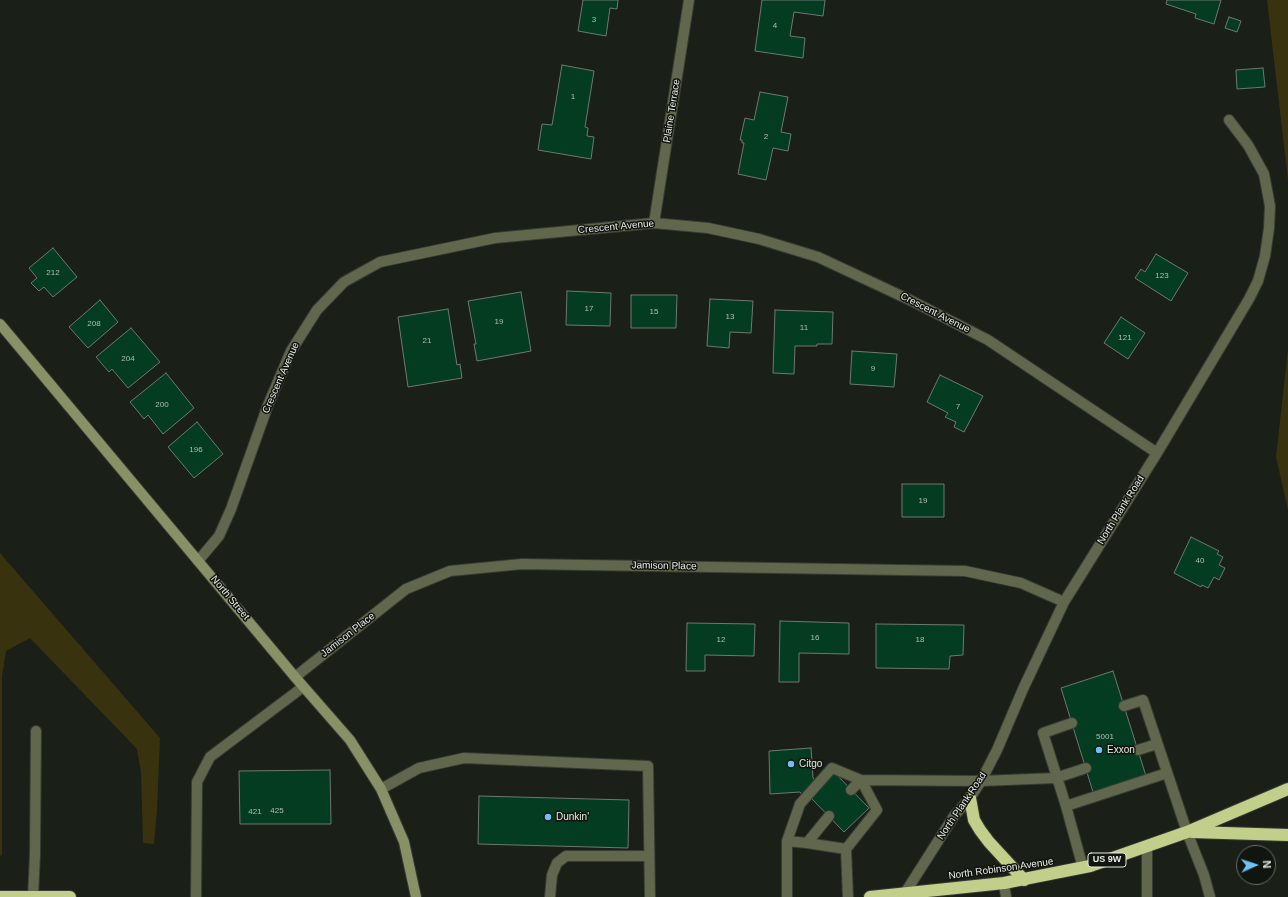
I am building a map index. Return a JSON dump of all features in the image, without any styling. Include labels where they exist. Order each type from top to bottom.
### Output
[{"type":"highway","name":"North Robinson Avenue","points":[[870,897],[905,893],[929,894],[1024,880],[1083,868],[1187,832],[1288,789]]},
{"type":"highway","points":[[970,798],[974,820],[980,830],[1024,880]]},
{"type":"highway","points":[[1187,832],[1288,835]]},
{"type":"highway","points":[[0,897],[70,897]]},
{"type":"street","name":"Plaine Terrace","points":[[654,223],[689,0]]},
{"type":"street","name":"North Plank Road","points":[[905,893],[954,816],[970,798],[981,781],[997,750],[1023,689],[1064,602],[1157,453],[1249,299],[1258,281],[1266,256],[1270,228],[1270,206],[1264,174],[1248,145],[1229,120]]},
{"type":"street","name":"Crescent Avenue","points":[[198,561],[219,536],[231,509],[268,405],[291,351],[317,310],[344,282],[380,262],[495,238],[654,223],[708,228],[759,239],[818,258],[912,301],[988,340],[1157,453]]},
{"type":"street","name":"North Street","points":[[0,324],[303,687],[350,740],[381,789],[404,842],[416,897]]},
{"type":"street","name":"Jamison Place","points":[[295,677],[406,589],[450,571],[522,564],[965,571],[1021,583],[1064,602]]},
{"type":"street","points":[[196,897],[198,782],[210,757],[303,687]]},
{"type":"street","points":[[1124,706],[1142,700],[1187,832],[1204,875],[1210,897]]},
{"type":"street","points":[[1072,723],[1042,733],[1066,806],[1083,868]]},
{"type":"street","points":[[33,897],[35,854],[36,731]]},
{"type":"street","points":[[1138,750],[1157,744]]},
{"type":"street","points":[[381,789],[419,768],[464,758],[648,766],[650,897]]},
{"type":"street","points":[[787,897],[787,841],[800,804],[832,768],[861,780],[981,781],[1056,778],[1086,768]]},
{"type":"street","points":[[1066,806],[1167,773]]},
{"type":"street","points":[[852,790],[861,780]]},
{"type":"street","points":[[848,897],[846,849],[877,810],[861,780]]},
{"type":"street","points":[[807,843],[829,816]]},
{"type":"street","points":[[787,841],[846,849]]},
{"type":"street","points":[[1147,847],[1147,897]]},
{"type":"street","points":[[550,897],[552,875],[557,863],[566,856],[649,856]]},
{"type":"street","points":[[1004,883],[1006,897]]},
{"type":"shaded area","points":[[1267,0],[1288,0],[1288,180]]},
{"type":"shaded area","points":[[1288,349],[1288,510],[1276,457]]},
{"type":"shaded area","points":[[0,553],[160,738],[154,844],[143,843],[141,773],[137,749],[30,638],[6,651],[2,677],[2,855],[0,856]]},
{"type":"building","points":[[583,0],[618,0],[617,9],[610,8],[606,36],[578,31]]},
{"type":"building","points":[[762,0],[825,0],[823,16],[794,12],[790,36],[805,38],[803,58],[755,51]]},
{"type":"building","points":[[1167,0],[1221,0],[1214,24],[1195,18],[1196,14],[1166,4]]},
{"type":"building","points":[[1229,17],[1241,21],[1237,32],[1225,28]]},
{"type":"building","points":[[562,65],[594,71],[585,127],[588,128],[587,136],[594,137],[591,159],[538,150],[542,124],[552,125]]},
{"type":"building","points":[[1263,68],[1265,87],[1237,89],[1236,70]]},
{"type":"building","points":[[760,92],[788,97],[781,132],[791,134],[788,151],[773,148],[766,180],[738,174],[744,143],[740,140],[745,118],[754,120]]},
{"type":"building","points":[[53,248],[77,277],[53,297],[44,287],[39,291],[31,283],[37,278],[29,268]]},
{"type":"building","points":[[1156,254],[1188,273],[1171,301],[1135,278],[1141,269],[1145,272]]},
{"type":"building","points":[[567,291],[611,293],[610,326],[566,325]]},
{"type":"building","points":[[521,292],[531,351],[477,361],[474,344],[476,344],[468,301]]},
{"type":"building","points":[[631,295],[677,295],[676,328],[631,328]]},
{"type":"building","points":[[710,299],[753,301],[751,333],[730,332],[729,348],[707,346]]},
{"type":"building","points":[[100,300],[118,322],[88,348],[69,327]]},
{"type":"building","points":[[448,309],[457,365],[460,364],[462,378],[408,387],[398,317]]},
{"type":"building","points":[[775,310],[833,312],[832,344],[795,346],[794,374],[773,373]]},
{"type":"building","points":[[1121,317],[1145,333],[1128,359],[1104,343]]},
{"type":"building","points":[[131,328],[160,362],[128,388],[112,369],[109,372],[96,357]]},
{"type":"building","points":[[852,351],[897,354],[894,387],[850,384]]},
{"type":"building","points":[[166,373],[194,408],[163,434],[148,415],[144,419],[130,402]]},
{"type":"building","points":[[940,375],[983,396],[964,432],[954,427],[956,422],[945,417],[948,413],[927,402]]},
{"type":"building","points":[[197,422],[223,454],[194,478],[168,447]]},
{"type":"building","points":[[902,484],[944,484],[944,517],[902,517]]},
{"type":"building","points":[[1191,537],[1219,551],[1217,554],[1223,557],[1219,565],[1225,568],[1219,580],[1214,577],[1208,588],[1202,585],[1201,587],[1174,573]]},
{"type":"building","points":[[780,621],[849,623],[849,654],[799,653],[799,682],[779,682]]},
{"type":"building","points":[[687,623],[755,624],[754,656],[705,655],[705,671],[686,671]]},
{"type":"building","points":[[876,624],[964,625],[963,655],[950,656],[949,669],[876,668]]},
{"type":"building","points":[[1113,671],[1146,776],[1093,792],[1061,688]]},
{"type":"building","name":"Citgo","points":[[811,748],[813,778],[818,783],[804,797],[800,792],[770,794],[769,751]]},
{"type":"building","points":[[330,770],[331,824],[240,824],[239,771]]},
{"type":"building","points":[[834,772],[869,808],[844,832],[810,797]]},
{"type":"building","points":[[479,796],[629,800],[628,848],[478,844]]},
{"type":"place","name":"Exxon","points":[[1099,750]]},
{"type":"place","name":"Citgo","points":[[791,764]]},
{"type":"place","name":"Dunkin'","points":[[548,817]]}]
